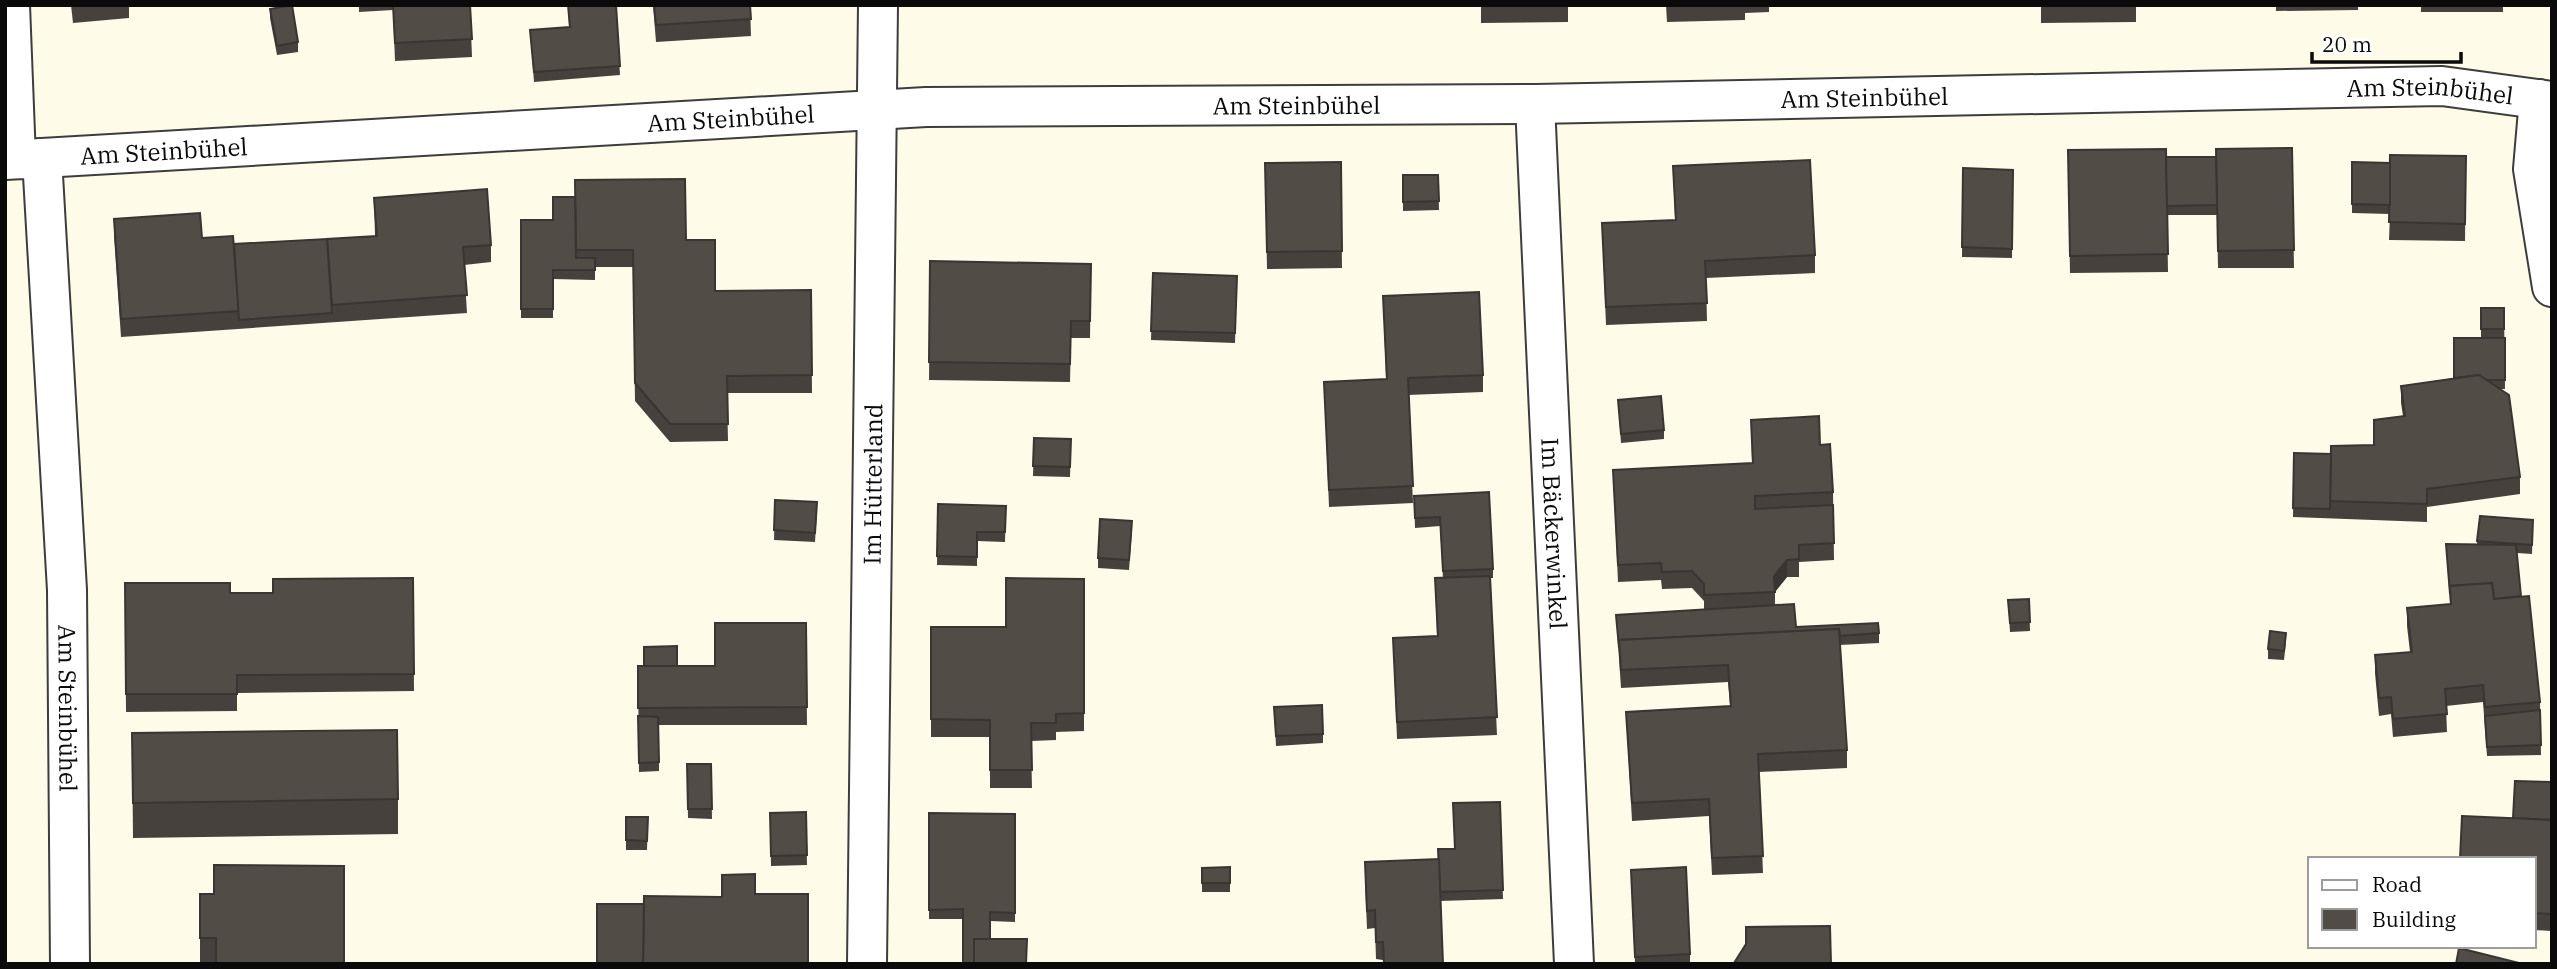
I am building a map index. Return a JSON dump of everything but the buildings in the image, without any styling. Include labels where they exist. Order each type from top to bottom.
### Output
[{"type":"street","name":"Am Steinbühel","points":[[10,5],[21,159],[67,590],[70,964]]},
{"type":"street","name":"Im Hütterland","points":[[867,964],[878,5]]},
{"type":"street","name":"Am Steinbühel","points":[[21,159],[877,109],[1535,104],[2442,86],[2545,100]]},
{"type":"street","points":[[2545,100],[2533,169],[2552,287]]},
{"type":"street","name":"Im Bäckerwinkel","points":[[1535,104],[1574,964]]}]
